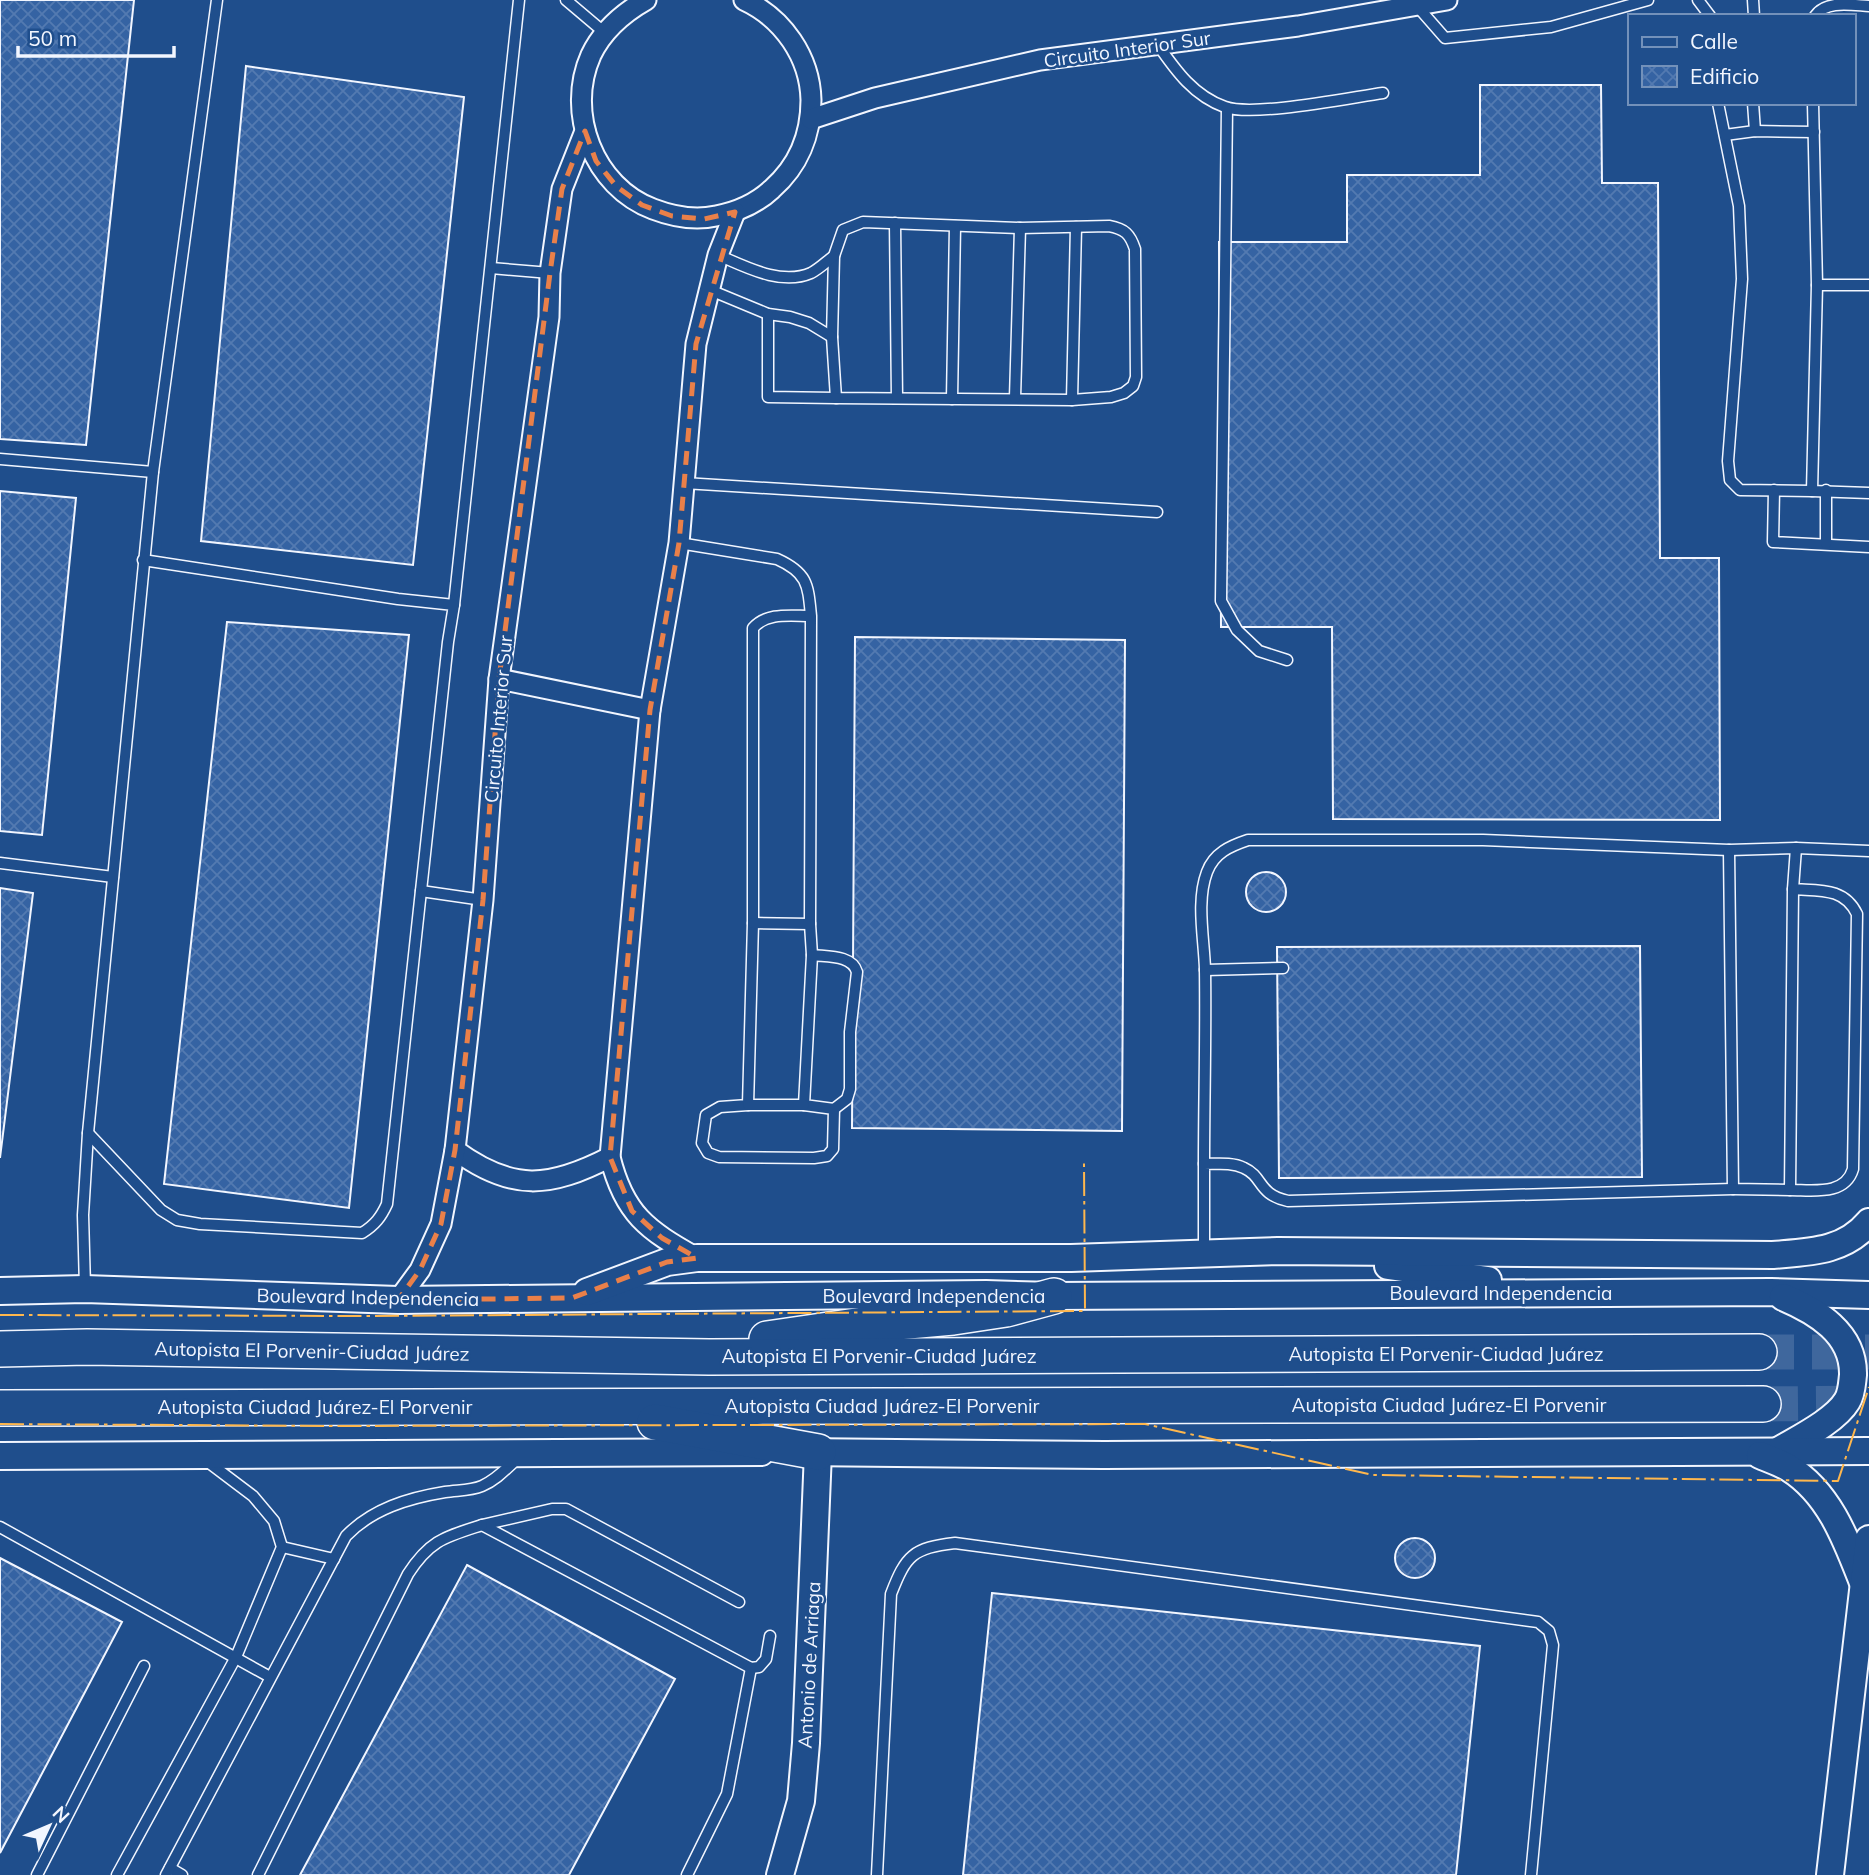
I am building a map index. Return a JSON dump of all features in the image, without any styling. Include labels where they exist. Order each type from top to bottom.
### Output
[{"type":"highway","points":[[709,1357],[765,1339],[863,1325],[953,1317],[1006,1309],[1054,1296]]},
{"type":"highway","points":[[0,1337],[87,1348]]},
{"type":"highway","name":"Autopista El Porvenir-Ciudad Juárez","points":[[0,1349],[709,1357],[1759,1352]]},
{"type":"highway","name":"Autopista Ciudad Juárez-El Porvenir","points":[[0,1408],[1763,1404]]},
{"type":"highway","points":[[569,1406],[818,1452]]},
{"type":"highway","points":[[0,1430],[142,1408]]},
{"type":"main road","points":[[572,1298],[667,1262],[697,1258],[1071,1258],[1278,1251],[1773,1255],[1817,1252],[1836,1247],[1854,1237],[1869,1222]]},
{"type":"main road","points":[[1278,1251],[1580,1292]]},
{"type":"main road","name":"Boulevard Independencia","points":[[0,1291],[85,1289],[398,1300],[986,1294],[1054,1296],[1771,1292],[1869,1295]]},
{"type":"main road","points":[[1771,1292],[1817,1314],[1838,1331],[1847,1346],[1853,1366],[1852,1387],[1847,1401],[1822,1423],[1778,1451]]},
{"type":"main road","points":[[1752,1451],[1788,1467],[1807,1482],[1845,1537],[1863,1584]]},
{"type":"main road","points":[[0,1456],[1869,1451]]},
{"type":"main road","name":"Antonio de Arriaga","points":[[780,1875],[801,1801],[818,1452]]},
{"type":"main road","points":[[1829,1875],[1869,1539]]},
{"type":"street","points":[[646,0],[625,12],[605,33],[591,55],[581,106],[584,131],[596,160],[616,186],[642,205],[672,216],[704,219],[735,212],[763,198],[786,177],[802,150],[811,119],[810,86],[801,55],[783,28],[759,7],[744,0]]},
{"type":"street","name":"Circuito Interior Sur","points":[[811,119],[875,98],[1040,60],[1298,26],[1408,4],[1447,0]]},
{"type":"street","name":"Circuito Interior Sur","points":[[398,1300],[420,1270],[441,1224],[455,1150],[483,900],[499,680],[549,317],[550,272],[562,189],[584,131]]},
{"type":"street","points":[[697,1258],[662,1238],[632,1211],[617,1184],[610,1157],[650,710],[679,543],[696,344],[718,256],[735,212]]},
{"type":"street","points":[[499,680],[650,710]]},
{"type":"street","points":[[455,1150],[478,1168],[504,1177],[541,1182],[579,1173],[610,1157]]},
{"type":"lane","points":[[85,1289],[83,1215],[88,1133],[143,560],[217,0]]},
{"type":"lane","points":[[88,1133],[150,1200],[177,1220],[200,1224],[362,1233],[374,1226],[387,1203],[519,0]]},
{"type":"lane","points":[[566,0],[605,33]]},
{"type":"lane","points":[[1408,4],[1445,38],[1551,27],[1648,0]]},
{"type":"lane","points":[[1816,14],[1828,5],[1869,6]]},
{"type":"lane","points":[[1158,45],[1178,75],[1202,96],[1227,108],[1263,109],[1383,93]]},
{"type":"lane","points":[[1718,105],[1740,206],[1742,279],[1728,472],[1730,480],[1740,490],[1869,493]]},
{"type":"lane","points":[[1753,105],[1755,131]]},
{"type":"lane","points":[[1812,491],[1816,285],[1813,105]]},
{"type":"lane","points":[[1227,108],[1221,601],[1237,630],[1259,651],[1287,660]]},
{"type":"lane","points":[[1725,135],[1755,131],[1814,132]]},
{"type":"lane","points":[[768,314],[768,397],[836,398],[897,398],[952,399],[1015,398],[1072,400],[1111,397],[1124,393],[1133,386],[1136,377],[1135,250],[1132,239],[1120,228],[1020,228],[863,222],[852,225],[843,230],[834,256],[832,337],[836,398]]},
{"type":"lane","points":[[895,223],[897,398]]},
{"type":"lane","points":[[952,399],[955,226]]},
{"type":"lane","points":[[1072,400],[1076,227]]},
{"type":"lane","points":[[1015,398],[1020,228]]},
{"type":"lane","points":[[718,256],[754,270],[792,278],[813,272],[834,256]]},
{"type":"lane","points":[[491,268],[550,272]]},
{"type":"lane","points":[[1816,285],[1869,285]]},
{"type":"lane","points":[[709,290],[768,314],[809,323],[832,337]]},
{"type":"lane","points":[[0,459],[153,472]]},
{"type":"lane","points":[[684,483],[1157,512]]},
{"type":"lane","points":[[1774,490],[1773,542],[1869,547]]},
{"type":"lane","points":[[1826,490],[1826,544]]},
{"type":"lane","points":[[679,543],[777,559],[797,570],[808,586],[811,616],[812,955],[804,1105]]},
{"type":"lane","points":[[143,560],[398,600],[454,605]]},
{"type":"lane","points":[[748,1105],[753,923],[752,628],[759,620],[769,617],[811,616]]},
{"type":"lane","points":[[1204,1252],[1205,970],[1202,892],[1207,871],[1215,858],[1228,846],[1248,841],[1483,840],[1729,850],[1796,848],[1869,851]]},
{"type":"lane","points":[[1790,1190],[1793,889],[1796,848]]},
{"type":"lane","points":[[1729,850],[1732,1189]]},
{"type":"lane","points":[[0,863],[113,877]]},
{"type":"lane","points":[[1204,1164],[1231,1164],[1246,1168],[1264,1190],[1275,1198],[1288,1201],[1732,1189],[1833,1190],[1844,1185],[1853,1169],[1857,914],[1846,898],[1836,892],[1793,889]]},
{"type":"lane","points":[[421,891],[483,900]]},
{"type":"lane","points":[[753,923],[810,924]]},
{"type":"lane","points":[[812,955],[849,960],[856,967],[850,1032],[850,1089],[847,1100],[834,1109],[804,1105],[720,1107],[706,1115],[702,1143],[708,1153],[719,1157],[827,1156],[833,1149],[834,1109]]},
{"type":"lane","points":[[1205,970],[1283,968]]},
{"type":"lane","points":[[117,1875],[236,1657],[282,1546],[274,1521],[253,1496],[199,1455]]},
{"type":"lane","points":[[182,1875],[168,1871],[346,1536],[371,1515],[421,1497],[480,1488],[494,1480],[521,1455]]},
{"type":"lane","points":[[258,1875],[408,1574],[419,1556],[441,1539],[482,1525],[552,1509],[566,1510],[739,1602]]},
{"type":"lane","points":[[482,1525],[751,1668],[760,1668],[764,1663],[770,1636]]},
{"type":"lane","points":[[0,1527],[270,1677]]},
{"type":"lane","points":[[877,1875],[891,1594],[901,1569],[911,1556],[929,1546],[955,1543],[1538,1622],[1549,1631],[1553,1645],[1531,1875]]},
{"type":"lane","points":[[282,1546],[334,1559]]},
{"type":"lane","points":[[37,1875],[144,1666]]},
{"type":"lane","points":[[687,1875],[727,1794],[751,1668]]},
{"type":"highlighted area","points":[[585,131],[596,161],[616,186],[642,205],[672,216],[704,219],[735,212],[696,344],[679,543],[650,710],[610,1157],[632,1211],[662,1238],[697,1258],[667,1262],[572,1298],[398,1300],[420,1270],[441,1224],[455,1150],[483,900],[499,679],[550,273],[562,189]]},
{"type":"building","points":[[0,0],[134,0],[86,445],[0,439]]},
{"type":"building","points":[[246,66],[464,97],[413,565],[201,541]]},
{"type":"building","points":[[1480,85],[1601,85],[1602,183],[1658,183],[1660,558],[1719,558],[1720,820],[1333,819],[1332,627],[1221,627],[1219,242],[1347,242],[1347,175],[1480,175]]},
{"type":"building","points":[[0,491],[76,498],[42,835],[0,831]]},
{"type":"building","points":[[227,622],[409,635],[349,1208],[164,1184]]},
{"type":"building","points":[[855,637],[1125,640],[1122,1131],[852,1128]]},
{"type":"building","points":[[1266,872],[1280,878],[1286,892],[1280,906],[1266,912],[1252,906],[1246,892],[1252,878]]},
{"type":"building","points":[[0,888],[33,893],[0,1158]]},
{"type":"building","points":[[1640,946],[1642,1177],[1279,1178],[1277,947]]},
{"type":"building","points":[[1415,1538],[1429,1544],[1435,1558],[1429,1572],[1415,1578],[1401,1572],[1395,1558],[1401,1544]]},
{"type":"building","points":[[0,1558],[122,1622],[0,1853]]},
{"type":"building","points":[[467,1565],[675,1679],[569,1875],[300,1875]]},
{"type":"building","points":[[992,1593],[1480,1646],[1456,1875],[963,1875]]},
{"type":"tunnel","points":[[1759,1352],[1869,1352]]},
{"type":"tunnel","points":[[1763,1404],[1869,1403]]},
{"type":"power","points":[[0,1315],[365,1316],[1085,1311],[1084,1163]]},
{"type":"power","points":[[0,1424],[1145,1424],[1373,1475],[1838,1481],[1869,1387]]}]
